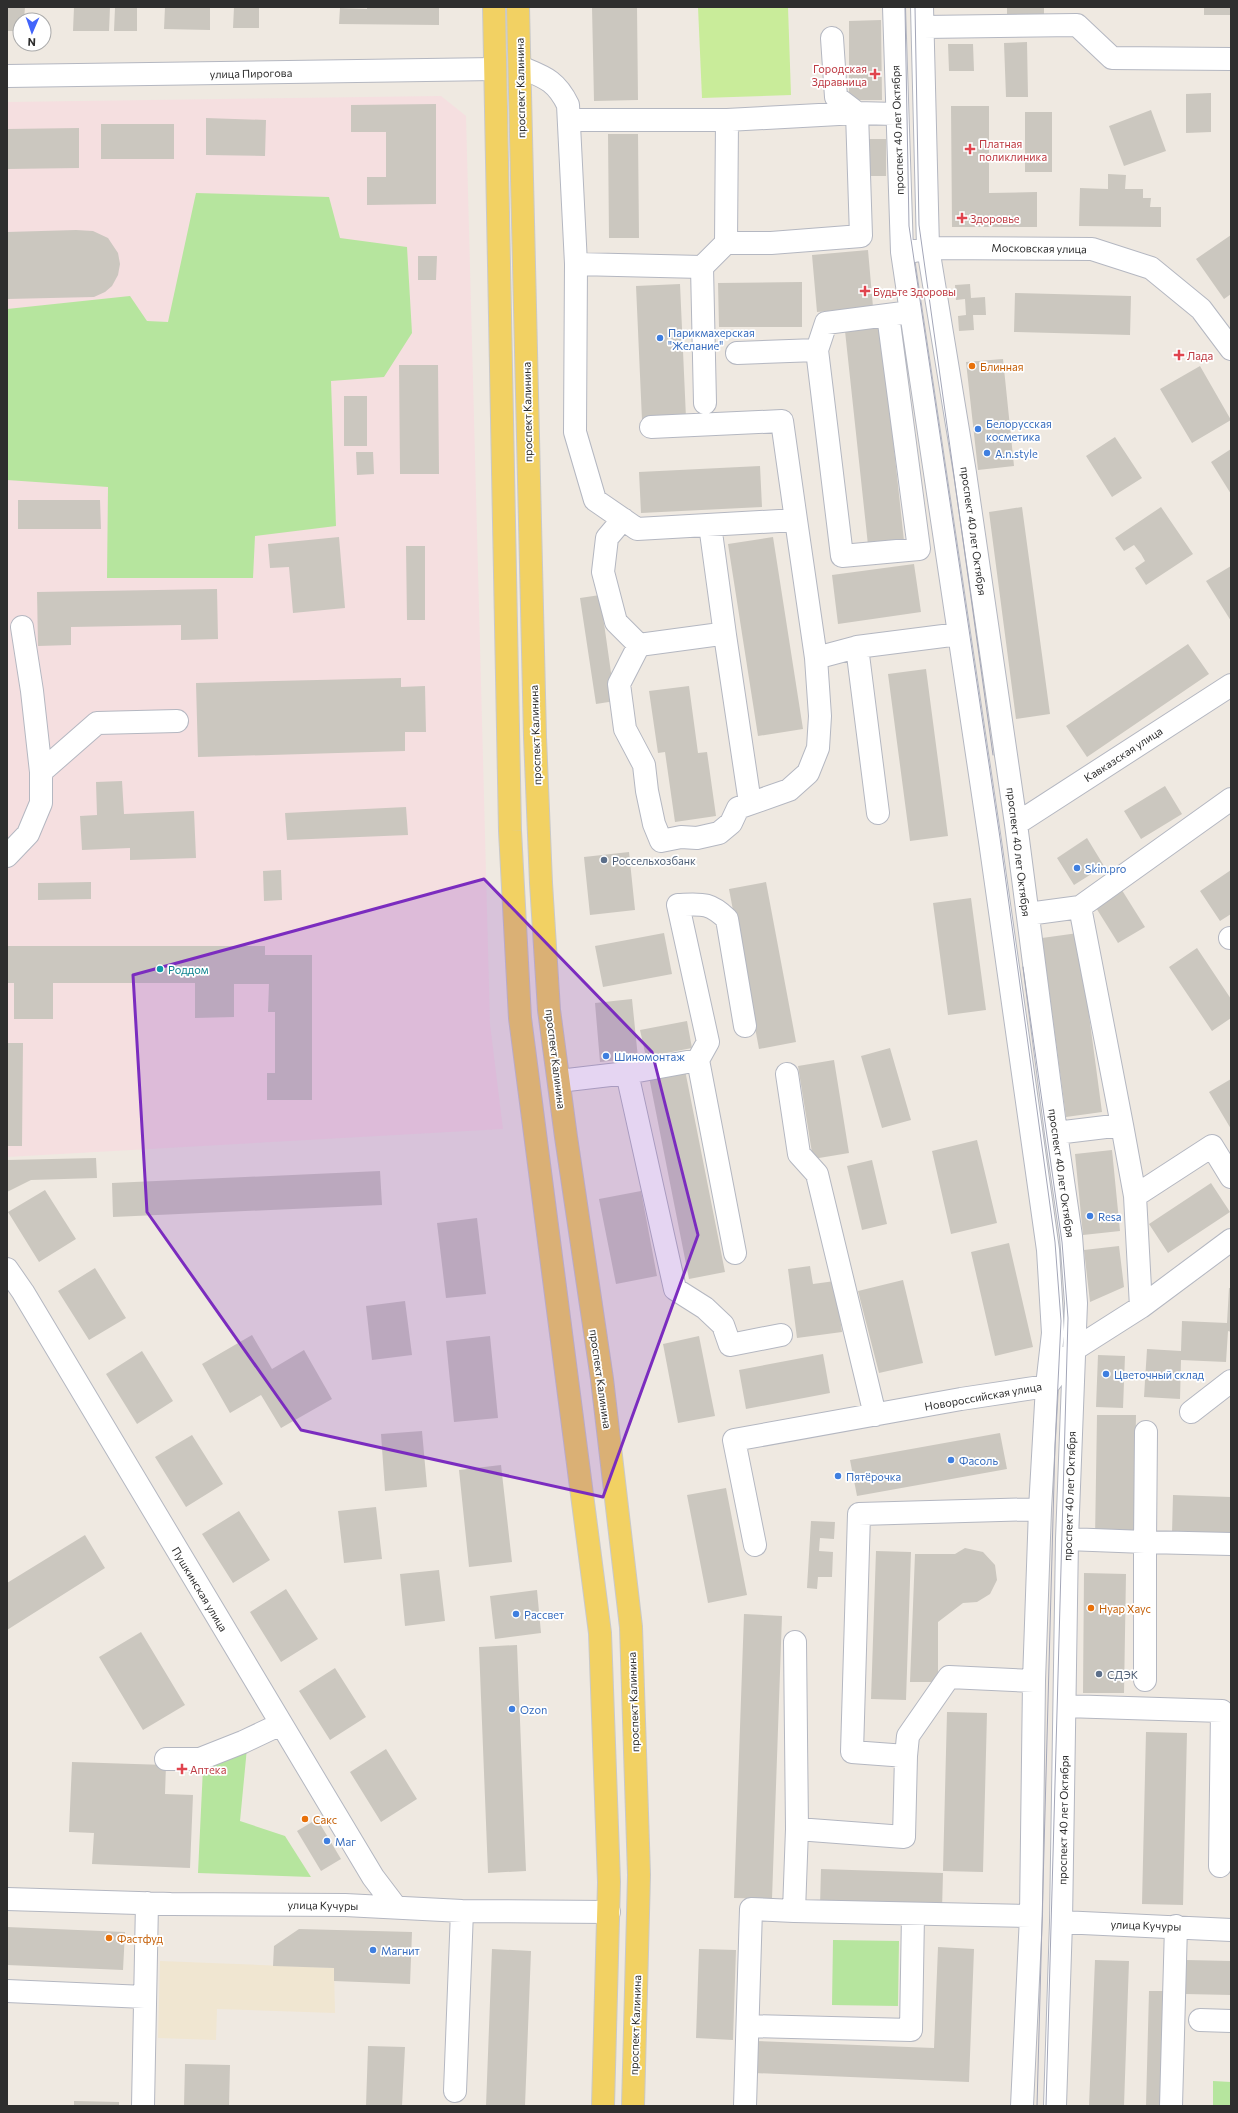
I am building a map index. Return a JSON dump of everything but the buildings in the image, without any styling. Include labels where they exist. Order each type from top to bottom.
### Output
[{"type":"main road","points":[[494,7],[510,831],[520,1011],[535,1144],[570,1386],[600,1632],[609,1878],[603,2106]]},
{"type":"main road","name":"проспект Калинина","points":[[518,7],[535,737],[541,883],[549,1002],[602,1379],[630,1627],[639,1875],[633,2106]]},
{"type":"main road","name":"улица Кучуры","points":[[609,1912],[638,1914]]},
{"type":"street","name":"проспект 40 лет Октября","points":[[894,7],[896,114],[902,252],[990,841],[1048,1250],[1053,1333],[1046,1386],[1040,1508],[1034,1681],[1030,1916],[1022,2106]]},
{"type":"street","points":[[923,17],[1077,25],[1112,58],[1231,59]]},
{"type":"street","name":"проспект 40 лет Октября","points":[[923,17],[928,248],[966,473],[1016,824],[1056,1133],[1071,1236],[1076,1303],[1068,1539],[1061,1922],[1055,2106]]},
{"type":"street","points":[[726,243],[771,243],[861,236],[857,114],[836,97],[832,38]]},
{"type":"street","points":[[520,67],[547,78],[561,91],[568,105],[570,120],[576,264],[575,432],[595,500],[637,529],[796,520]]},
{"type":"street","name":"улица Пирогова","points":[[7,76],[495,69]]},
{"type":"street","points":[[570,120],[727,120],[857,114],[896,114]]},
{"type":"street","points":[[705,404],[702,268],[726,243],[727,120]]},
{"type":"street","points":[[902,252],[928,248]]},
{"type":"street","name":"Московская улица","points":[[928,248],[1092,249],[1151,268],[1201,309],[1231,349]]},
{"type":"street","points":[[576,264],[702,268]]},
{"type":"street","points":[[888,315],[919,549],[842,556],[817,350],[826,323],[910,312]]},
{"type":"street","points":[[737,353],[817,350]]},
{"type":"street","points":[[639,644],[619,684],[625,729],[644,764],[647,791],[653,818],[661,841],[681,837],[697,838],[719,833],[731,823],[738,808],[790,790],[808,773],[818,748],[820,716],[816,658],[782,421],[651,427]]},
{"type":"street","points":[[623,519],[607,538],[603,572],[616,622],[639,644]]},
{"type":"street","points":[[710,525],[750,803]]},
{"type":"street","points":[[7,856],[28,834],[42,803],[41,772],[32,691],[22,627]]},
{"type":"street","points":[[816,658],[857,647],[959,634]]},
{"type":"street","points":[[639,644],[713,635],[726,635]]},
{"type":"street","points":[[857,647],[878,813]]},
{"type":"street","name":"Кавказская улица","points":[[1016,824],[1231,685]]},
{"type":"street","points":[[41,772],[97,723],[177,721]]},
{"type":"street","points":[[1028,914],[1080,907],[1231,798]]},
{"type":"street","points":[[735,1253],[698,1060],[708,1042],[678,905],[698,904],[714,907],[727,919],[745,1026]]},
{"type":"street","points":[[1080,907],[1135,1196],[1141,1307]]},
{"type":"street","points":[[559,1081],[627,1073],[698,1060]]},
{"type":"street","points":[[627,1073],[676,1289],[705,1308],[723,1326],[730,1345],[781,1335]]},
{"type":"street","points":[[787,1074],[799,1154],[817,1174],[875,1415]]},
{"type":"street","points":[[1056,1133],[1122,1125]]},
{"type":"street","points":[[1135,1196],[1212,1146],[1231,1177]]},
{"type":"street","name":"Новороссийская улица","points":[[755,1544],[734,1440],[961,1399],[1046,1386],[1075,1349],[1141,1307],[1231,1240]]},
{"type":"street","name":"Пушкинская улица","points":[[7,1269],[23,1292],[373,1877],[395,1906]]},
{"type":"street","points":[[1191,1412],[1231,1381]]},
{"type":"street","points":[[1145,1680],[1146,1432]]},
{"type":"street","points":[[906,1756],[852,1752],[859,1514],[1040,1508]]},
{"type":"street","points":[[1068,1539],[1231,1544]]},
{"type":"street","points":[[794,1911],[797,1829],[795,1642]]},
{"type":"street","points":[[797,1829],[904,1836],[908,1736],[949,1677],[1034,1681]]},
{"type":"street","points":[[1065,1706],[1222,1711],[1220,1866]]},
{"type":"street","points":[[166,1758],[200,1759],[243,1742],[281,1724]]},
{"type":"street","name":"улица Кучуры","points":[[7,1898],[147,1903],[395,1906],[462,1911],[609,1912]]},
{"type":"street","points":[[143,2106],[147,1903]]},
{"type":"street","points":[[745,2106],[751,1908],[913,1915],[1030,1916]]},
{"type":"street","points":[[455,2091],[462,1911]]},
{"type":"street","points":[[748,2026],[911,2030],[913,1915]]},
{"type":"street","name":"улица Кучуры","points":[[1061,1922],[1176,1926],[1231,1930]]},
{"type":"street","points":[[1171,2106],[1176,1926]]},
{"type":"street","points":[[7,1991],[145,1997]]},
{"type":"street","points":[[1200,2020],[1231,2021]]},
{"type":"highlighted area","points":[[484,879],[652,1052],[698,1235],[603,1497],[301,1430],[147,1212],[133,975]]},
{"type":"shaded area","points":[[441,96],[466,116],[490,1024],[503,1129],[7,1157],[7,102]]},
{"type":"shaded area","points":[[160,1961],[334,1968],[335,2013],[217,2009],[216,2040],[158,2038]]},
{"type":"green space","points":[[698,7],[788,7],[791,95],[702,98]]},
{"type":"green space","points":[[196,193],[329,197],[340,238],[407,247],[412,333],[384,377],[331,381],[336,526],[255,536],[253,578],[107,578],[108,487],[7,480],[7,309],[130,296],[147,321],[168,322]]},
{"type":"green space","points":[[247,1748],[240,1821],[285,1836],[311,1877],[198,1873],[203,1768]]},
{"type":"green space","points":[[833,1940],[899,1941],[898,2006],[832,2005]]},
{"type":"green space","points":[[1213,2081],[1231,2082],[1231,2106],[1213,2106]]},
{"type":"tram line","points":[[905,7],[909,226],[1000,838],[1055,1242],[1061,1321],[1055,1445],[1037,2106]]},
{"type":"tram line","points":[[915,7],[919,225],[993,755]]},
{"type":"tram line","points":[[1023,967],[1062,1242],[1068,1318],[1046,2106]]},
{"type":"place","name":"Городская Здравница","points":[[875,74]]},
{"type":"place","name":"Платная поликлиника","points":[[970,149]]},
{"type":"place","name":"Здоровье","points":[[962,218]]},
{"type":"place","name":"Будьте Здоровы","points":[[865,291]]},
{"type":"place","name":"Парикмахерская \"Желание\"","points":[[660,338]]},
{"type":"place","name":"Лада","points":[[1179,355]]},
{"type":"place","name":"Блинная","points":[[972,366]]},
{"type":"place","name":"Белорусская косметика","points":[[978,429]]},
{"type":"place","name":"A.n.style","points":[[987,453]]},
{"type":"place","name":"Россельхозбанк","points":[[604,860]]},
{"type":"place","name":"Skin.pro","points":[[1077,868]]},
{"type":"place","name":"Роддом","points":[[160,969]]},
{"type":"place","name":"Шиномонтаж","points":[[606,1056]]},
{"type":"place","name":"Resa","points":[[1090,1216]]},
{"type":"place","name":"Цветочный склад","points":[[1106,1374]]},
{"type":"place","name":"Фасоль","points":[[951,1460]]},
{"type":"place","name":"Пятёрочка","points":[[838,1476]]},
{"type":"place","name":"Нуар Хаус","points":[[1091,1608]]},
{"type":"place","name":"Рассвет","points":[[516,1614]]},
{"type":"place","name":"СДЭК","points":[[1099,1674]]},
{"type":"place","name":"Ozon","points":[[512,1709]]},
{"type":"place","name":"Аптека","points":[[182,1769]]},
{"type":"place","name":"Сакс","points":[[305,1819]]},
{"type":"place","name":"Маг","points":[[327,1841]]},
{"type":"place","name":"Фастфуд","points":[[109,1938]]},
{"type":"place","name":"Магнит","points":[[373,1950]]}]
